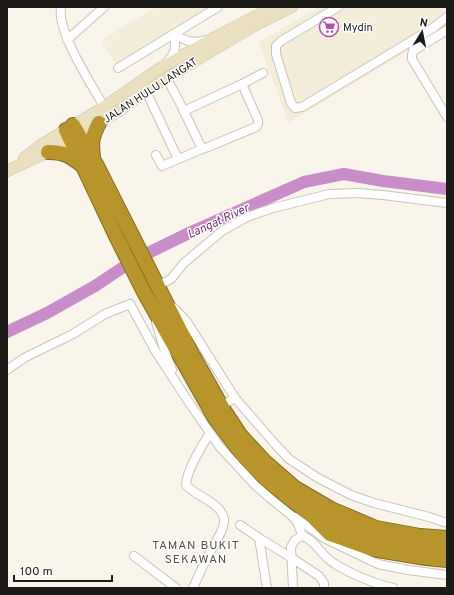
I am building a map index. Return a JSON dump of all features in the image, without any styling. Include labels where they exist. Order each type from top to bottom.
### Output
[{"type":"highway","points":[[99,123],[93,134],[89,163],[117,238],[148,298],[215,418],[245,458],[267,480],[305,510],[330,534],[372,549],[447,560]]},
{"type":"highway","points":[[72,132],[131,232],[197,362],[223,409],[240,435],[264,461],[295,488],[331,510],[376,528],[420,536],[447,538]]},
{"type":"highway","points":[[48,152],[60,152],[89,163]]},
{"type":"highway","points":[[305,510],[358,533],[400,545],[447,550]]},
{"type":"main road","name":"JALAN HULU LANGAT","points":[[7,171],[48,152],[104,107],[159,69],[217,36],[274,7]]},
{"type":"main road","name":"JALAN HULU LANGAT","points":[[7,171],[41,145],[99,123],[119,111],[146,91],[210,52],[254,26],[292,7]]},
{"type":"street","points":[[61,7],[60,15],[67,40],[104,107]]},
{"type":"street","points":[[67,40],[104,7]]},
{"type":"street","points":[[118,68],[218,7]]},
{"type":"street","points":[[338,7],[327,10],[281,41],[276,46],[276,54],[291,103],[295,108],[302,107],[433,28],[447,17]]},
{"type":"street","points":[[447,30],[413,51],[412,55],[412,59],[447,117]]},
{"type":"street","points":[[174,34],[188,41],[197,43],[217,36]]},
{"type":"street","points":[[159,69],[172,57],[175,48],[174,34]]},
{"type":"street","points":[[184,111],[263,73]]},
{"type":"street","points":[[167,79],[202,149]]},
{"type":"street","points":[[156,155],[162,166],[256,127],[258,120],[242,84]]},
{"type":"street","points":[[146,91],[178,159]]},
{"type":"street","points":[[447,203],[357,193],[329,194],[273,208],[247,217],[222,231],[184,263],[171,279],[158,286],[187,322],[232,400],[289,459],[318,478],[351,495],[374,503],[447,523]]},
{"type":"street","points":[[148,298],[163,346],[178,386]]},
{"type":"street","points":[[7,370],[24,358],[72,334],[105,314],[130,304],[156,352],[178,386],[204,418],[210,433],[220,447],[255,485],[292,516],[297,522],[302,536]]},
{"type":"street","points":[[193,588],[220,535],[224,522],[224,516],[212,503],[186,485],[186,481],[196,455],[210,433]]},
{"type":"street","points":[[271,499],[324,538],[378,564],[408,570],[447,575]]},
{"type":"street","points":[[240,525],[319,576],[324,583],[324,588]]},
{"type":"street","points":[[293,588],[291,548],[295,540],[302,536],[309,538],[326,558],[336,564],[384,586],[393,588]]},
{"type":"street","points":[[259,538],[267,588]]},
{"type":"street","points":[[134,556],[176,588]]},
{"type":"street","points":[[408,570],[447,571]]},
{"type":"shaded area","points":[[156,7],[213,7],[118,65],[114,62],[102,42],[104,38]]},
{"type":"shaded area","points":[[319,7],[447,7],[447,21],[404,53],[288,123],[259,42]]},
{"type":"waterway","name":"Langat River","points":[[7,332],[47,313],[95,286],[134,260],[189,233],[304,182],[344,174],[383,181],[447,189]]},
{"type":"place","name":"Mydin","points":[[329,27]]},
{"type":"district","name":"TAMAN BUKIT SEKAWAN","points":[[196,552]]}]
